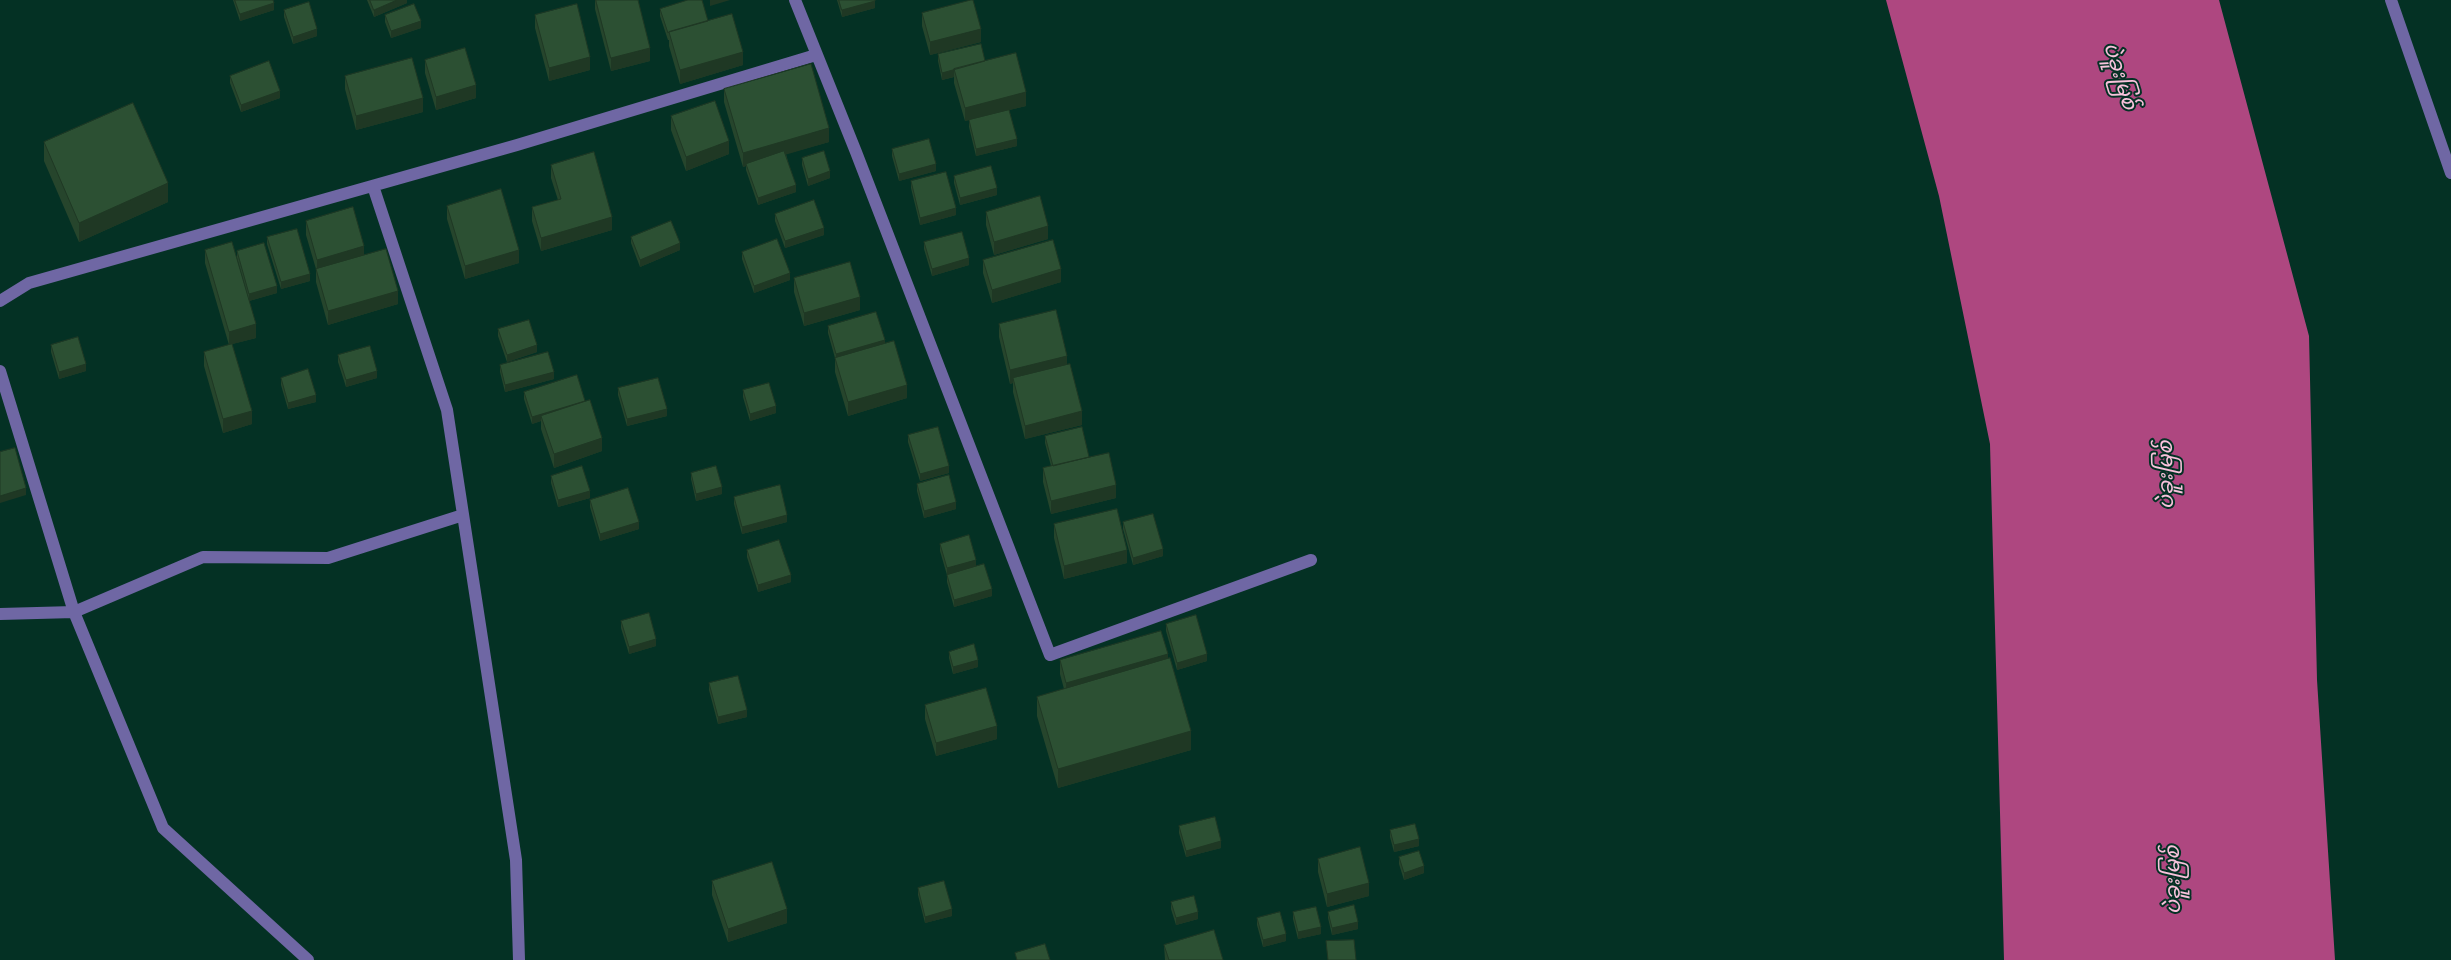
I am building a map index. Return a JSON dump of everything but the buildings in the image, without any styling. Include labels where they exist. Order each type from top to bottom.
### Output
[{"type":"street","points":[[794,0],[1050,655],[1311,560]]},
{"type":"street","points":[[2391,0],[2451,173]]},
{"type":"street","points":[[0,300],[29,283],[527,142],[816,55]]},
{"type":"street","points":[[373,186],[447,410],[516,860],[519,960]]},
{"type":"street","points":[[0,371],[74,612],[163,828],[308,960]]},
{"type":"street","points":[[0,614],[74,612],[202,557],[328,558],[463,515]]},
{"type":"water","name":"ပဲခူးမြစ်","points":[[1886,0],[2219,0],[2309,336],[2317,680],[2335,960],[2004,960],[1990,444],[1939,196]]}]
